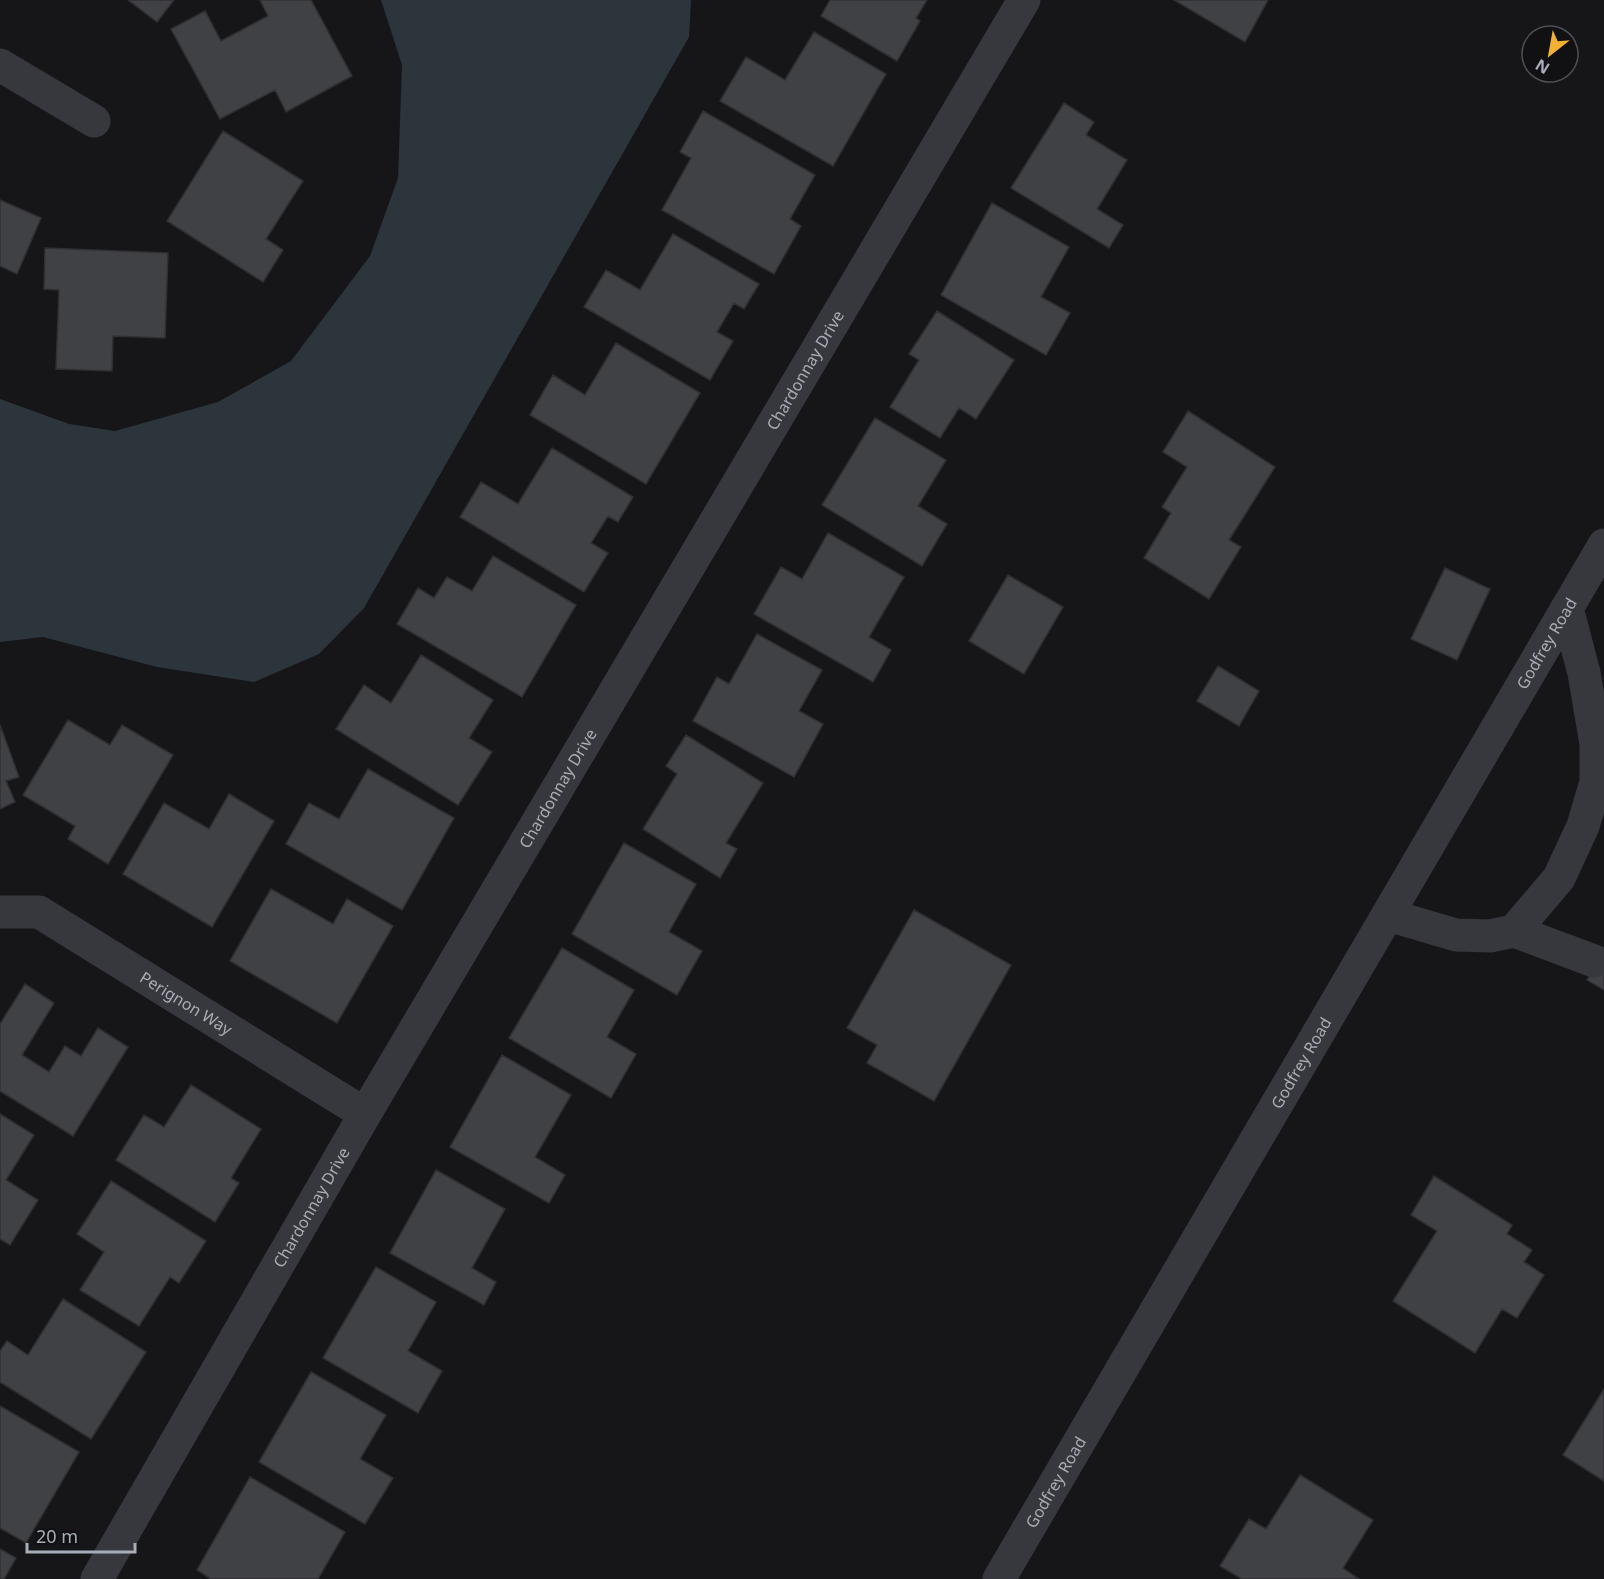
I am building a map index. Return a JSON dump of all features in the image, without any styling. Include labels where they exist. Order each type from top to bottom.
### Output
[{"type":"street","name":"Chardonnay Drive","points":[[98,1579],[364,1113],[1024,0]]},
{"type":"street","points":[[0,65],[94,121]]},
{"type":"street","name":"Godfrey Road","points":[[999,1579],[1604,545]]},
{"type":"street","points":[[1514,931],[1559,878],[1583,826],[1596,782],[1596,744],[1584,673],[1567,608]]},
{"type":"street","name":"Perignon Way","points":[[0,912],[39,912],[364,1113]]},
{"type":"street","points":[[1388,915],[1456,934],[1490,936],[1514,931],[1594,961]]},
{"type":"shaded area","points":[[381,0],[691,0],[689,37],[364,608],[319,654],[254,682],[157,667],[43,637],[0,642],[0,399],[69,424],[115,431],[218,402],[291,361],[370,256],[398,178],[402,65]]},
{"type":"building","points":[[128,0],[174,0],[157,22]]},
{"type":"building","points":[[260,0],[311,0],[352,76],[286,112],[275,90],[220,119],[171,29],[205,11],[221,41],[268,16]]},
{"type":"building","points":[[830,0],[927,0],[916,18],[920,21],[897,61],[821,16]]},
{"type":"building","points":[[1174,0],[1268,0],[1245,42]]},
{"type":"building","points":[[814,32],[886,74],[833,166],[720,101],[746,57],[785,80]]},
{"type":"building","points":[[1064,103],[1094,122],[1086,135],[1127,160],[1097,209],[1123,225],[1109,248],[1011,188]]},
{"type":"building","points":[[703,111],[815,175],[790,219],[801,226],[774,274],[662,210],[691,158],[680,152]]},
{"type":"building","points":[[223,131],[303,181],[266,239],[283,250],[263,282],[167,221]]},
{"type":"building","points":[[0,200],[41,218],[17,274],[0,266]]},
{"type":"building","points":[[992,203],[1069,247],[1041,297],[1070,313],[1046,355],[941,295]]},
{"type":"building","points":[[673,234],[759,284],[744,309],[734,303],[717,332],[733,341],[710,380],[584,307],[606,270],[640,290]]},
{"type":"building","points":[[45,248],[168,253],[165,338],[113,336],[112,371],[56,369],[59,290],[44,289]]},
{"type":"building","points":[[937,311],[1014,360],[976,419],[959,408],[940,438],[890,407],[919,360],[909,354]]},
{"type":"building","points":[[616,343],[700,393],[646,484],[530,415],[553,375],[585,395]]},
{"type":"building","points":[[1188,411],[1275,467],[1229,540],[1241,547],[1209,599],[1144,558],[1171,513],[1162,507],[1187,467],[1163,452]]},
{"type":"building","points":[[875,418],[946,460],[918,506],[947,524],[922,566],[822,505]]},
{"type":"building","points":[[552,448],[633,497],[618,522],[608,516],[591,543],[608,553],[584,592],[460,517],[481,482],[518,504]]},
{"type":"building","points":[[828,533],[904,577],[869,637],[891,650],[873,682],[754,614],[781,567],[802,579]]},
{"type":"building","points":[[493,556],[576,605],[522,697],[397,624],[418,588],[434,598],[447,577],[472,591]]},
{"type":"building","points":[[1445,568],[1490,589],[1457,660],[1411,639]]},
{"type":"building","points":[[1008,575],[1063,607],[1024,674],[969,641]]},
{"type":"building","points":[[757,634],[822,670],[799,711],[823,724],[794,777],[693,721],[717,677],[729,684]]},
{"type":"building","points":[[421,655],[493,700],[469,738],[492,752],[458,805],[336,729],[364,685],[391,703]]},
{"type":"building","points":[[1218,666],[1259,691],[1239,726],[1197,701]]},
{"type":"building","points":[[68,720],[110,745],[122,725],[173,755],[108,864],[68,839],[75,826],[23,795]]},
{"type":"building","points":[[0,725],[19,777],[6,781],[15,802],[0,809]]},
{"type":"building","points":[[686,735],[763,783],[726,843],[737,849],[720,878],[643,829],[677,774],[666,766]]},
{"type":"building","points":[[368,769],[454,818],[402,910],[286,844],[309,803],[339,819]]},
{"type":"building","points":[[229,794],[274,821],[212,927],[123,874],[164,803],[209,829]]},
{"type":"building","points":[[624,843],[696,884],[669,932],[702,951],[677,995],[572,934]]},
{"type":"building","points":[[271,889],[333,924],[347,899],[393,926],[337,1023],[230,961]]},
{"type":"building","points":[[914,910],[1011,965],[934,1101],[867,1063],[877,1045],[847,1028]]},
{"type":"building","points":[[562,948],[634,990],[607,1037],[636,1054],[611,1098],[509,1038]]},
{"type":"building","points":[[1604,952],[1604,990],[1587,980]]},
{"type":"building","points":[[25,984],[54,1003],[22,1055],[49,1072],[65,1046],[81,1056],[98,1028],[128,1047],[73,1136],[0,1091],[0,1024]]},
{"type":"building","points":[[502,1055],[571,1095],[535,1157],[565,1175],[549,1203],[450,1147]]},
{"type":"building","points":[[191,1085],[261,1129],[231,1178],[239,1183],[215,1222],[116,1160],[144,1115],[164,1127]]},
{"type":"building","points":[[0,1114],[34,1135],[6,1180],[38,1200],[10,1245],[0,1239]]},
{"type":"building","points":[[436,1170],[505,1209],[472,1268],[496,1282],[484,1305],[390,1253]]},
{"type":"building","points":[[1434,1176],[1512,1225],[1507,1234],[1532,1250],[1524,1262],[1544,1275],[1517,1318],[1502,1309],[1475,1353],[1393,1301],[1437,1231],[1411,1215]]},
{"type":"building","points":[[111,1181],[206,1241],[179,1283],[170,1277],[139,1326],[80,1290],[104,1252],[77,1234]]},
{"type":"building","points":[[376,1267],[436,1302],[408,1351],[442,1371],[418,1413],[323,1358]]},
{"type":"building","points":[[63,1299],[146,1352],[91,1439],[0,1382],[0,1351],[7,1341],[28,1355]]},
{"type":"building","points":[[311,1372],[386,1415],[360,1459],[393,1478],[365,1524],[259,1462]]},
{"type":"building","points":[[1604,1389],[1604,1481],[1563,1455]]},
{"type":"building","points":[[0,1406],[79,1452],[26,1543],[0,1528]]},
{"type":"building","points":[[1300,1475],[1373,1520],[1343,1568],[1359,1579],[1242,1579],[1220,1566],[1249,1519],[1266,1529]]},
{"type":"building","points":[[250,1477],[345,1532],[318,1579],[211,1579],[197,1570]]},
{"type":"building","points":[[0,1549],[16,1558],[4,1579],[0,1579]]}]
